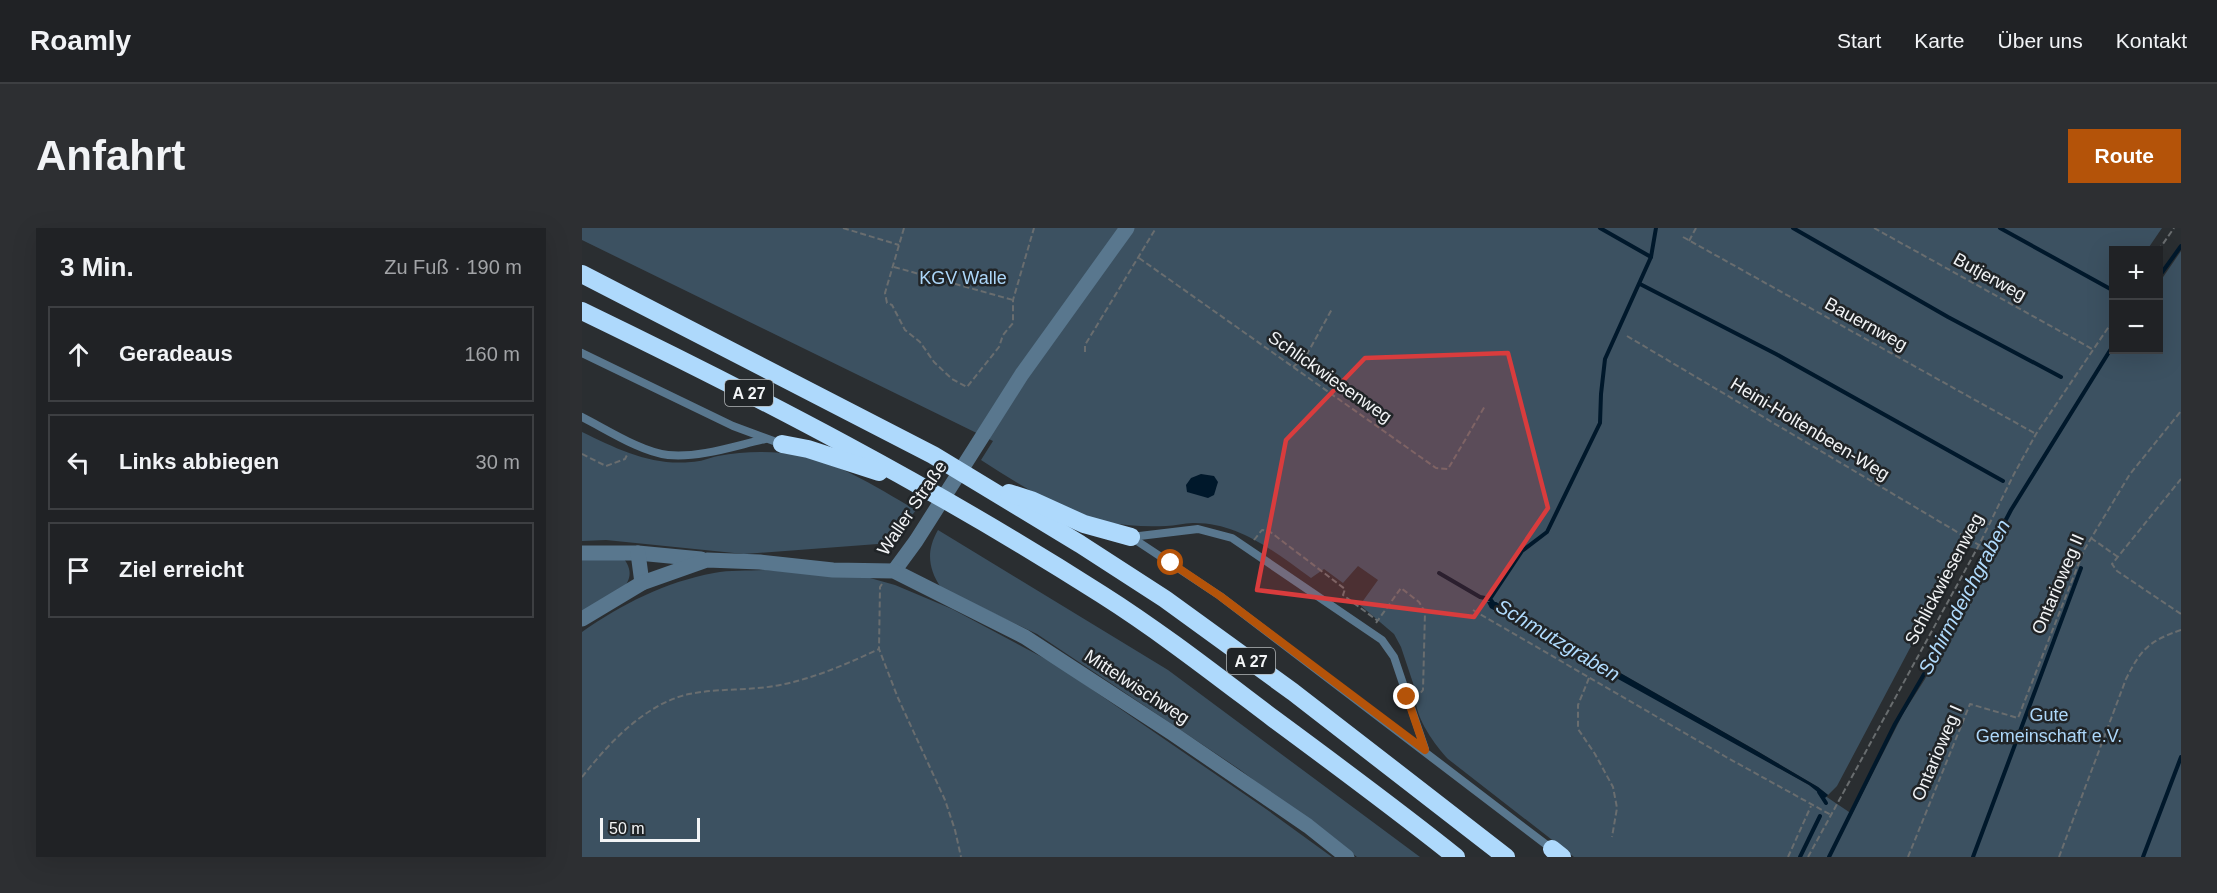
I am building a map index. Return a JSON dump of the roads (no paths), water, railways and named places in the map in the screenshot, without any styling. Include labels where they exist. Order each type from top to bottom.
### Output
[{"type":"highway","name":"A 27","points":[[582,274],[933,455],[1165,599],[1293,692],[1506,857]]},
{"type":"highway","name":"A 27","points":[[582,311],[763,401],[913,481],[1103,596],[1198,660],[1456,857]]},
{"type":"highway","points":[[774,442],[808,449],[887,475],[913,481]]},
{"type":"highway","points":[[982,485],[1031,500],[1084,524],[1131,537]]},
{"type":"street","name":"Waller Straße","points":[[582,619],[642,583],[707,560],[760,562],[833,570],[894,571],[916,541],[1022,374],[1127,228]]},
{"type":"street","points":[[582,553],[638,553],[707,560]]},
{"type":"street","points":[[638,553],[642,583]]},
{"type":"street","name":"Mittelwischweg","points":[[894,571],[1025,637],[1192,746],[1308,826],[1347,857]]},
{"type":"lane","points":[[582,353],[733,426],[774,442]]},
{"type":"lane","points":[[582,417],[666,455],[693,455],[774,442]]},
{"type":"lane","points":[[1131,537],[1198,529],[1232,538],[1382,640],[1394,657],[1425,750]]},
{"type":"lane","points":[[1131,537],[1220,596],[1425,750],[1557,853]]},
{"type":"water","points":[[1201,474],[1214,476],[1218,482],[1214,495],[1208,498],[1187,492],[1186,485],[1191,478]]},
{"type":"water","points":[[1487,602],[1496,602],[1757,751],[1828,795],[1825,798],[1809,785],[1490,608]]},
{"type":"waterway","points":[[1600,228],[1651,257]]},
{"type":"waterway","name":"Schmutzgraben","points":[[1494,604],[1490,599],[1522,551],[1547,532],[1600,423],[1605,359],[1651,257],[1656,228]]},
{"type":"waterway","points":[[1793,228],[1948,317],[2061,377]]},
{"type":"waterway","points":[[2000,228],[2109,288]]},
{"type":"waterway","name":"Schirmdeichgraben","points":[[2163,271],[2181,246]]},
{"type":"waterway","points":[[1640,284],[1776,354],[2003,481]]},
{"type":"waterway","name":"Schirmdeichgraben","points":[[1829,857],[1895,724],[1930,664],[2011,510],[2109,352]]},
{"type":"waterway","points":[[1973,857],[2081,568]]},
{"type":"waterway","points":[[1439,573],[1480,597],[1490,599]]},
{"type":"waterway","points":[[2143,857],[2181,757]]},
{"type":"waterway","name":"Schmutzgraben","points":[[1819,792],[1826,803]]},
{"type":"waterway","name":"Schmutzgraben","points":[[1800,857],[1820,816]]},
{"type":"park label","name":"KGV Walle","points":[[963,278]]},
{"type":"park label","name":"Gute Gemeinschaft e.V.","points":[[2049,725]]}]
